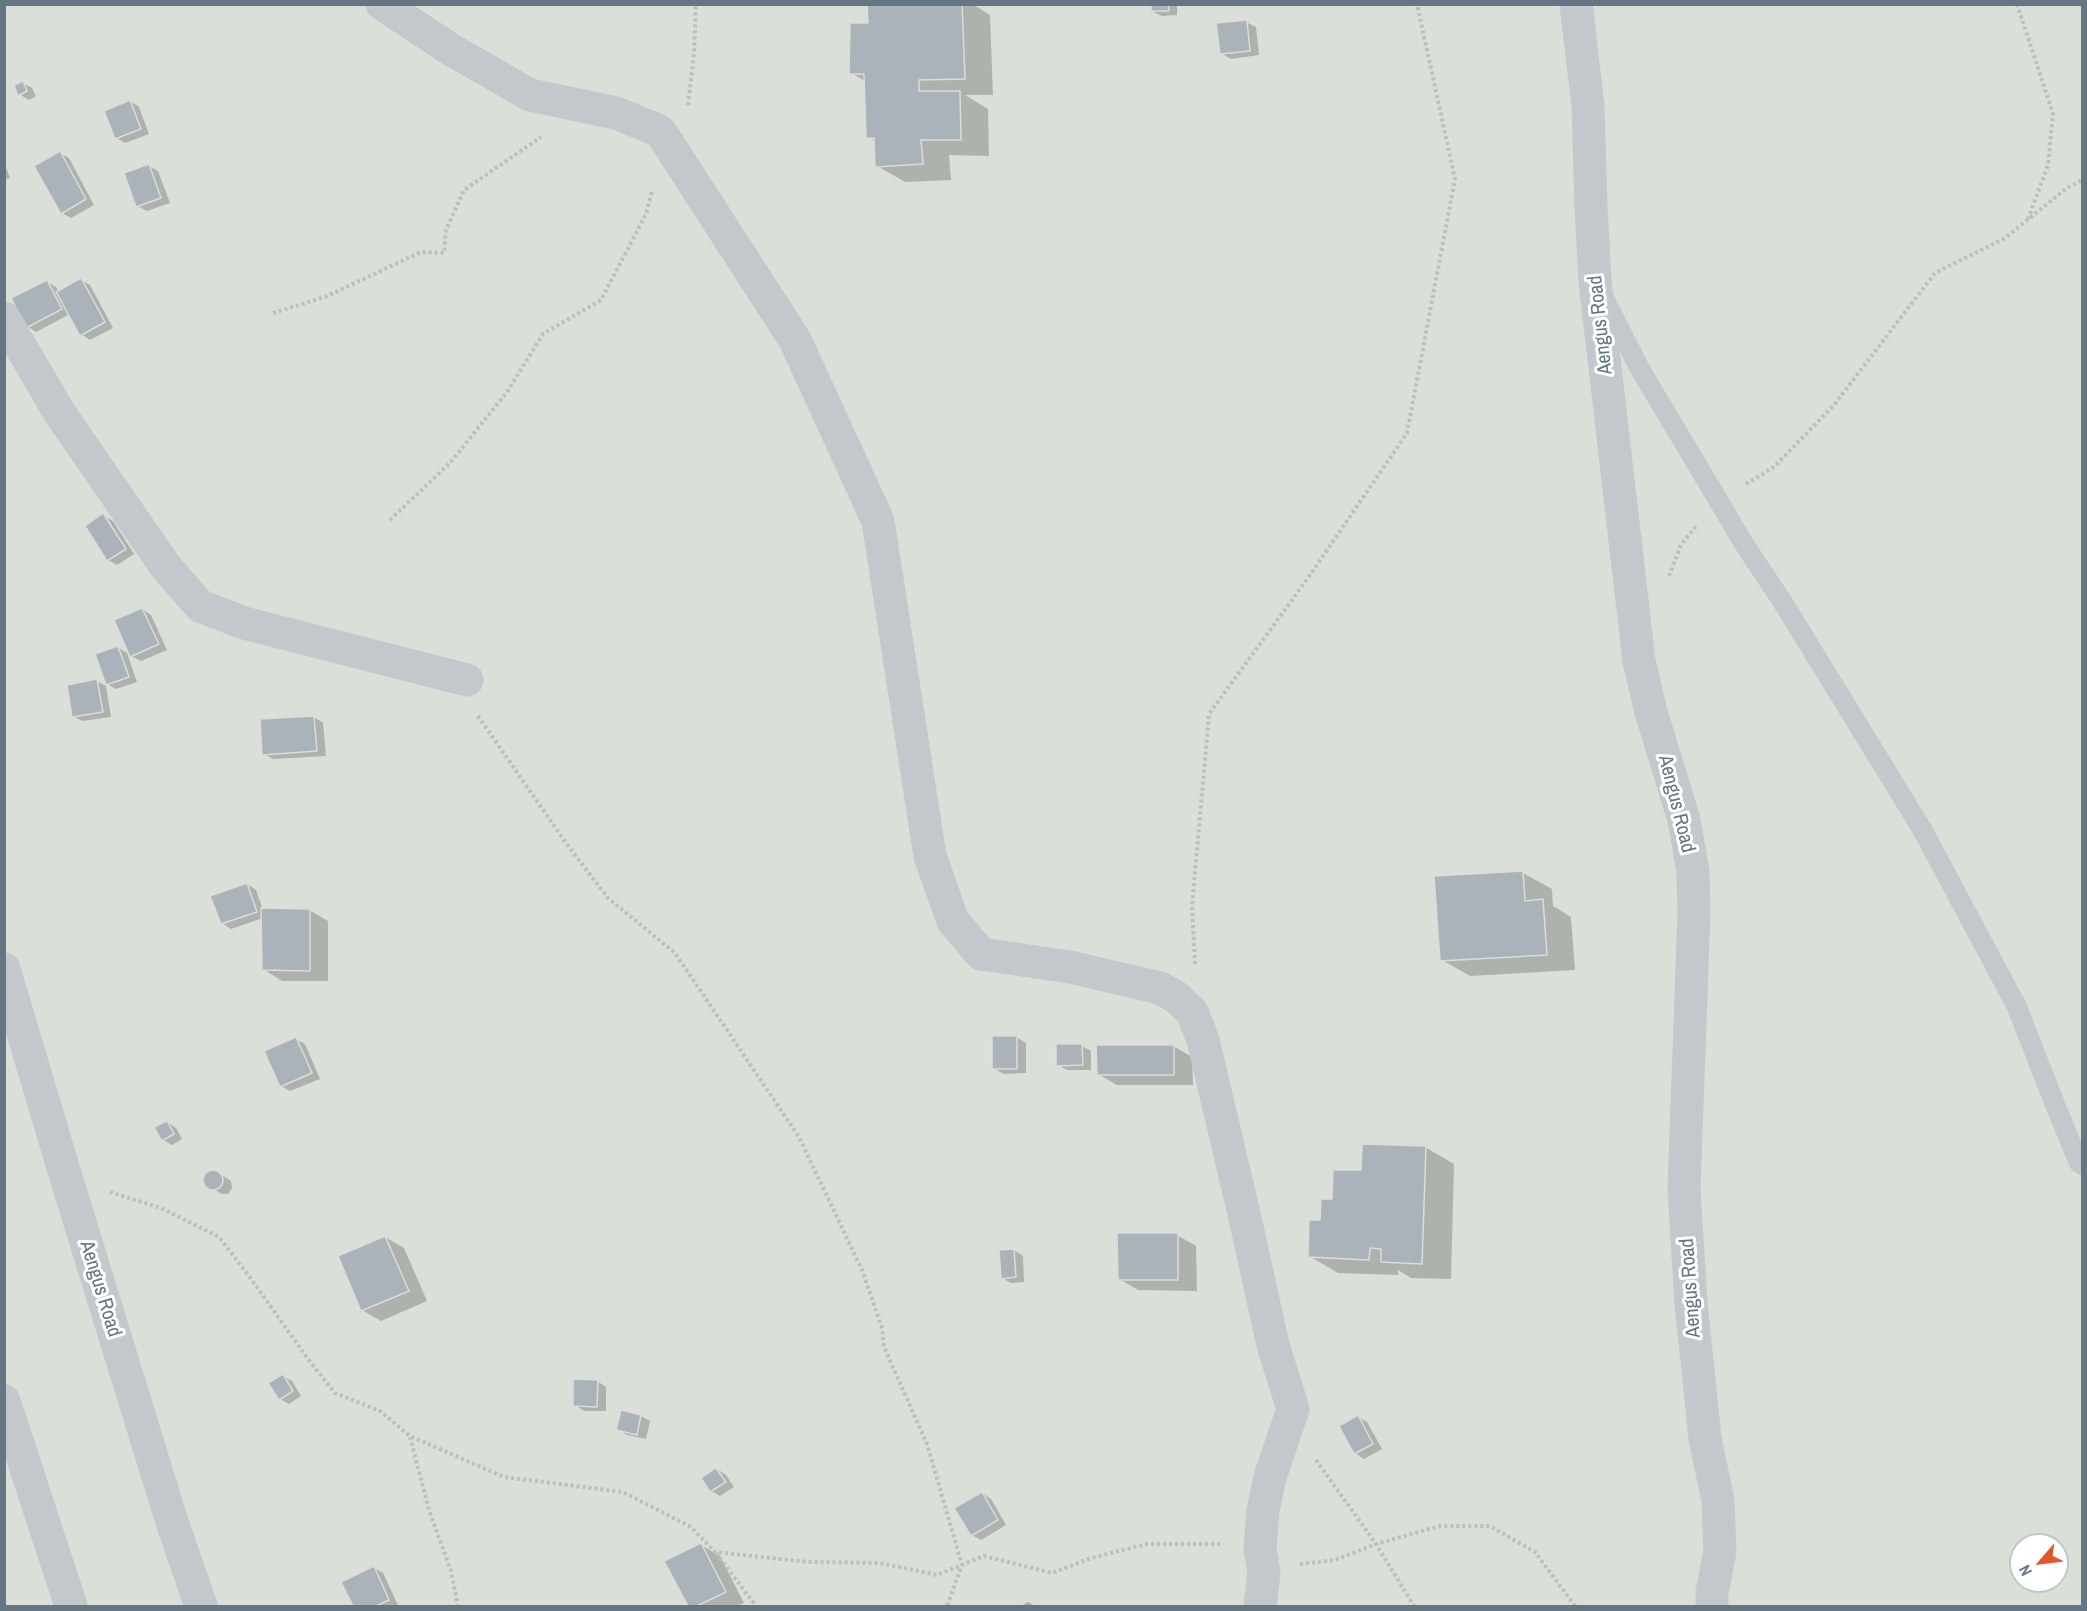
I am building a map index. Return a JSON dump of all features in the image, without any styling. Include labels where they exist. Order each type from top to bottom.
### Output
[{"type":"street","points":[[382,4],[450,49],[530,95],[616,113],[660,131],[795,340],[878,521],[930,856],[953,921],[981,954],[1070,967],[1160,988],[1176,997],[1192,1012],[1205,1051],[1273,1345],[1293,1409],[1270,1477],[1263,1510],[1260,1548],[1264,1574],[1260,1606]]},
{"type":"street","name":"Aengus Road","points":[[1576,4],[1588,106],[1590,207],[1595,281],[1639,661],[1651,712],[1684,820],[1693,872],[1694,912],[1684,1189],[1691,1303],[1705,1438],[1718,1501],[1720,1552],[1712,1592],[1712,1606]]},
{"type":"street","points":[[4,318],[59,412],[166,567],[200,606],[244,623],[467,680]]},
{"type":"street","name":"Aengus Road","points":[[4,969],[169,1511],[201,1606]]},
{"type":"street","points":[[4,1401],[71,1606]]},
{"type":"lane","points":[[1595,281],[1640,369],[1746,547],[1782,601],[1922,829],[2018,1007],[2054,1102],[2079,1163],[2082,1165]]},
{"type":"path","points":[[682,166],[694,54],[696,4]]},
{"type":"path","points":[[1192,1012],[1196,994],[1192,907],[1209,714],[1308,578],[1407,433],[1455,179],[1417,4]]},
{"type":"path","points":[[2017,4],[2053,114],[2048,165],[2028,220]]},
{"type":"path","points":[[273,313],[325,297],[421,252],[444,253],[446,230],[464,190],[535,142],[579,106]]},
{"type":"path","points":[[390,520],[450,463],[507,392],[543,334],[601,300],[646,214],[658,169],[660,131]]},
{"type":"path","points":[[1666,582],[1682,545],[1720,501],[1774,467],[1834,405],[1935,273],[2005,238],[2067,188],[2082,180]]},
{"type":"path","points":[[467,680],[467,699],[566,843],[608,898],[675,953],[799,1137],[862,1270],[882,1328],[884,1347],[927,1444],[962,1565],[947,1606]]},
{"type":"path","points":[[65,1174],[90,1186],[161,1208],[219,1237],[335,1393],[380,1411],[410,1436],[504,1477],[623,1492],[691,1527],[715,1552],[756,1606]]},
{"type":"path","points":[[1293,1409],[1305,1443],[1376,1544],[1414,1606]]},
{"type":"path","points":[[410,1436],[429,1510],[451,1571],[458,1606]]},
{"type":"path","points":[[715,1552],[809,1562],[880,1563],[937,1575],[984,1556],[1052,1573],[1091,1558],[1147,1544],[1203,1543],[1260,1548],[1277,1567],[1335,1560],[1376,1544],[1440,1526],[1490,1526],[1535,1552],[1575,1606]]},
{"type":"shaded area","points":[[5,5],[2082,5],[2082,1606],[5,1606]]},
{"type":"building","points":[[867,4],[962,4],[965,79],[919,80],[919,91],[960,91],[961,140],[921,140],[923,164],[875,167],[874,138],[866,138],[864,74],[849,74],[850,23],[868,23]]},
{"type":"building","points":[[1151,4],[1168,4],[1169,11],[1151,11]]},
{"type":"building","points":[[1247,20],[1250,51],[1220,54],[1216,23]]},
{"type":"building","points":[[23,81],[27,91],[18,96],[14,85]]},
{"type":"building","points":[[130,100],[141,129],[115,139],[104,111]]},
{"type":"building","points":[[60,151],[86,199],[61,214],[34,166]]},
{"type":"building","points":[[149,164],[161,198],[136,207],[124,173]]},
{"type":"building","points":[[81,278],[105,322],[80,336],[56,292]]},
{"type":"building","points":[[47,280],[62,309],[26,328],[11,298]]},
{"type":"building","points":[[103,513],[126,549],[107,561],[85,526]]},
{"type":"building","points":[[142,608],[159,644],[130,657],[114,620]]},
{"type":"building","points":[[118,646],[129,677],[106,685],[95,654]]},
{"type":"building","points":[[97,679],[103,712],[72,717],[67,685]]},
{"type":"building","points":[[314,716],[317,751],[262,755],[260,719]]},
{"type":"building","points":[[1523,871],[1525,901],[1543,899],[1547,955],[1440,961],[1434,876]]},
{"type":"building","points":[[247,883],[257,912],[221,924],[210,896]]},
{"type":"building","points":[[261,908],[310,909],[310,971],[262,970]]},
{"type":"building","points":[[992,1036],[1017,1036],[1017,1069],[992,1069]]},
{"type":"building","points":[[296,1037],[312,1073],[280,1087],[264,1051]]},
{"type":"building","points":[[1056,1044],[1082,1044],[1083,1065],[1056,1066]]},
{"type":"building","points":[[1096,1045],[1174,1045],[1174,1075],[1097,1075]]},
{"type":"building","points":[[167,1121],[174,1134],[162,1141],[154,1127]]},
{"type":"building","points":[[1362,1144],[1426,1146],[1422,1264],[1381,1262],[1381,1249],[1370,1248],[1369,1260],[1308,1257],[1309,1220],[1320,1220],[1321,1199],[1332,1199],[1333,1170],[1361,1170]]},
{"type":"building","points":[[213,1170],[220,1173],[223,1180],[220,1187],[213,1190],[206,1187],[203,1180],[206,1173]]},
{"type":"building","points":[[1117,1233],[1178,1233],[1178,1280],[1118,1280]]},
{"type":"building","points":[[385,1236],[409,1291],[361,1311],[338,1256]]},
{"type":"building","points":[[1014,1249],[1016,1277],[1001,1279],[999,1250]]},
{"type":"building","points":[[283,1374],[293,1391],[279,1400],[268,1383]]},
{"type":"building","points":[[573,1379],[598,1380],[597,1407],[573,1406]]},
{"type":"building","points":[[621,1410],[641,1415],[637,1435],[616,1430]]},
{"type":"building","points":[[1358,1415],[1373,1444],[1354,1454],[1339,1426]]},
{"type":"building","points":[[716,1468],[726,1482],[710,1492],[701,1478]]},
{"type":"building","points":[[982,1492],[998,1520],[971,1536],[954,1508]]},
{"type":"building","points":[[701,1543],[726,1592],[697,1606],[688,1606],[664,1561]]},
{"type":"building","points":[[374,1566],[389,1600],[376,1606],[353,1606],[341,1582]]}]
